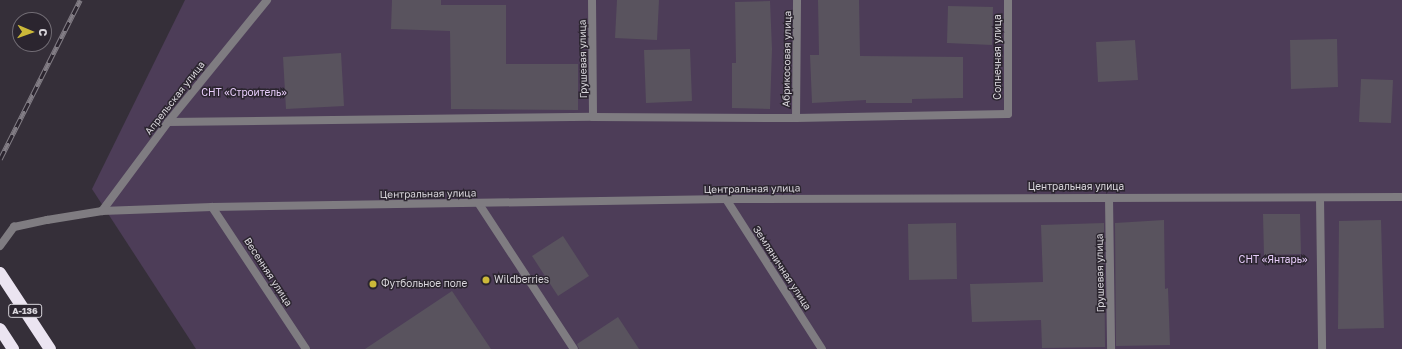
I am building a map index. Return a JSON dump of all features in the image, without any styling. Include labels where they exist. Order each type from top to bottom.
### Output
[{"type":"highway","name":"А-136","points":[[0,273],[50,349]]},
{"type":"highway","name":"А-136","points":[[0,329],[13,349]]},
{"type":"street","name":"Апрельская улица","points":[[102,211],[168,122],[267,0]]},
{"type":"street","name":"Грушевая улица","points":[[592,0],[593,117]]},
{"type":"street","name":"Абрикосовая улица","points":[[796,118],[797,0]]},
{"type":"street","name":"Солнечная улица","points":[[796,118],[1008,114],[1008,0]]},
{"type":"street","points":[[168,122],[593,117],[796,118]]},
{"type":"street","name":"Центральная улица","points":[[0,246],[14,227],[102,211],[212,207],[726,199],[1402,197]]},
{"type":"street","name":"Грушевая улица","points":[[1109,198],[1111,349]]},
{"type":"street","points":[[1320,198],[1322,349]]},
{"type":"street","name":"Земляничная улица","points":[[726,199],[822,349]]},
{"type":"street","points":[[479,204],[574,349]]},
{"type":"street","name":"Весенняя улица","points":[[212,207],[306,349]]},
{"type":"green space","points":[[185,0],[1402,0],[1402,349],[196,349],[92,189]]},
{"type":"building","points":[[392,0],[441,0],[441,5],[506,5],[506,64],[578,64],[578,110],[451,109],[450,31],[391,29]]},
{"type":"building","points":[[617,0],[659,0],[657,40],[615,38]]},
{"type":"building","points":[[818,0],[859,0],[860,56],[963,57],[963,98],[912,99],[912,103],[866,103],[866,100],[812,103],[810,55],[819,55]]},
{"type":"building","points":[[770,1],[772,49],[770,109],[732,108],[732,63],[736,63],[735,2]]},
{"type":"building","points":[[948,6],[993,7],[992,45],[947,43]]},
{"type":"building","points":[[1337,39],[1338,87],[1291,89],[1290,40]]},
{"type":"building","points":[[1135,40],[1138,80],[1098,82],[1096,42]]},
{"type":"building","points":[[690,49],[692,101],[646,103],[644,50]]},
{"type":"building","points":[[341,53],[344,106],[286,109],[283,57]]},
{"type":"building","points":[[1361,79],[1393,80],[1391,123],[1359,122]]},
{"type":"building","points":[[1263,214],[1300,214],[1301,254],[1264,255]]},
{"type":"building","points":[[1164,220],[1165,289],[1168,288],[1170,345],[1116,346],[1115,223]]},
{"type":"building","points":[[1381,220],[1384,328],[1338,329],[1339,221]]},
{"type":"building","points":[[956,223],[957,279],[909,280],[908,224]]},
{"type":"building","points":[[1104,223],[1105,347],[1042,348],[1041,320],[972,322],[970,284],[1043,282],[1041,225]]},
{"type":"building","points":[[563,236],[589,276],[558,296],[532,256]]},
{"type":"building","points":[[452,291],[491,349],[365,349]]},
{"type":"building","points":[[618,317],[639,349],[579,349],[577,344]]},
{"type":"railway","points":[[0,159],[80,0]]},
{"type":"place","name":"Wildberries","points":[[486,280]]},
{"type":"place","name":"Футбольное поле","points":[[373,284]]},
{"type":"park label","name":"СНТ «Строитель»","points":[[244,93]]},
{"type":"park label","name":"СНТ «Янтарь»","points":[[1273,260]]}]
